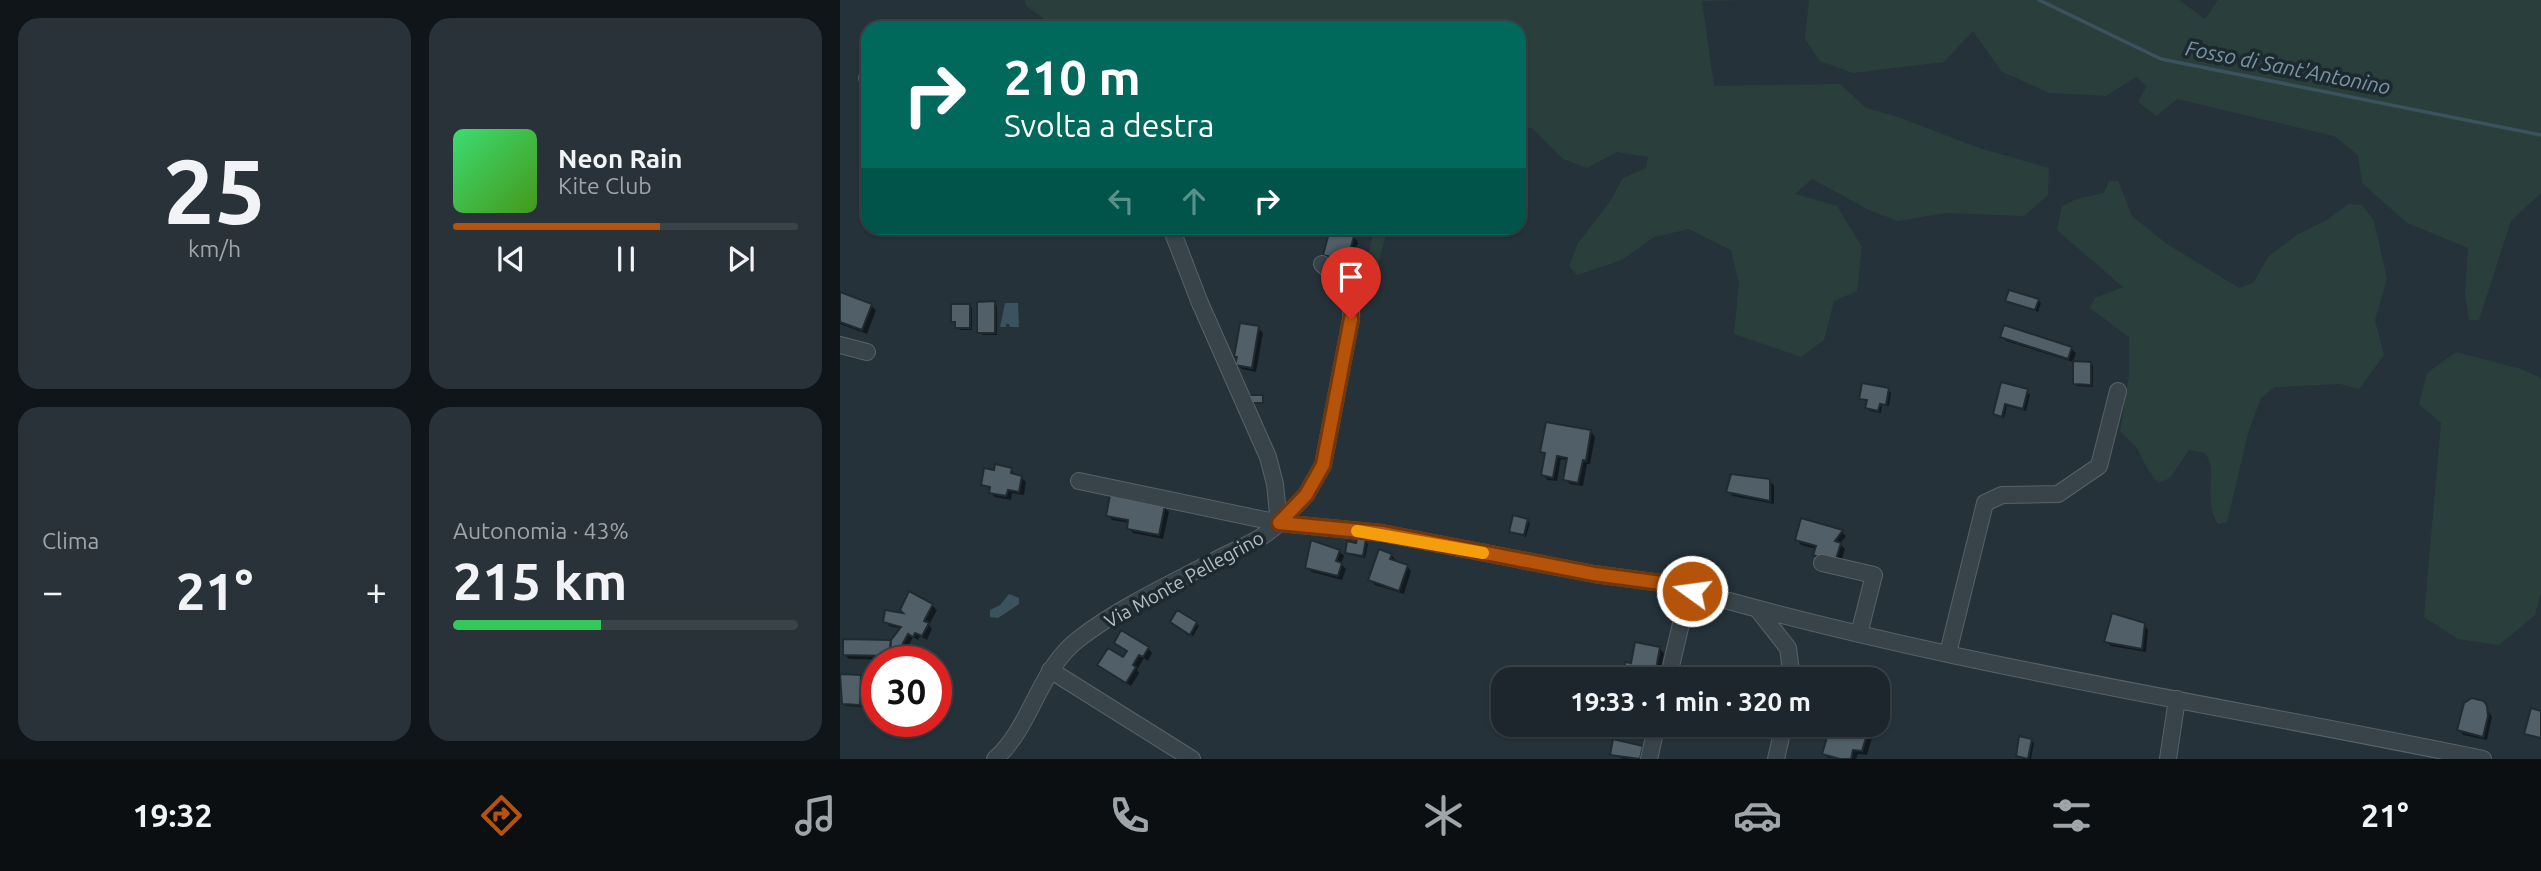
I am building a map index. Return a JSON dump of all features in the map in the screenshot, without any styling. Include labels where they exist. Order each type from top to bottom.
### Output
[{"type":"street","points":[[1174,235],[1200,303],[1268,457],[1275,484],[1279,523]]},
{"type":"street","points":[[1279,523],[1306,495],[1323,465],[1351,319],[1351,304],[1346,288],[1322,264]]},
{"type":"street","points":[[840,345],[867,352]]},
{"type":"street","points":[[1948,653],[1985,503],[2002,495],[2058,494],[2099,466],[2118,391]]},
{"type":"street","points":[[1079,481],[1279,523]]},
{"type":"street","name":"Via Monte Pellegrino","points":[[995,759],[1014,738],[1062,653],[1084,635],[1181,578],[1261,538],[1279,523],[1382,533],[1594,574],[1669,584],[1758,610],[1859,634],[2483,759]]},
{"type":"street","points":[[1822,563],[1874,575],[1859,634]]},
{"type":"street","points":[[1669,584],[1684,611],[1671,667]]},
{"type":"street","points":[[1758,610],[1788,648],[1790,667]]},
{"type":"street","points":[[1050,670],[1192,759]]},
{"type":"street","points":[[2168,759],[2177,699]]},
{"type":"street","points":[[1649,759],[1654,737]]},
{"type":"street","points":[[1776,759],[1781,737]]},
{"type":"green space","points":[[1025,0],[1747,0],[1702,1],[1714,86],[1840,84],[1866,108],[1898,117],[1979,148],[2049,168],[2048,195],[2024,216],[1946,213],[1898,221],[1871,211],[1812,179],[1795,194],[1837,206],[1862,247],[1857,291],[1834,301],[1824,340],[1801,357],[1734,334],[1739,283],[1731,250],[1689,229],[1654,237],[1622,260],[1577,275],[1569,266],[1578,243],[1609,203],[1623,178],[1646,168],[1648,157],[1617,152],[1587,168],[1563,159],[1532,128],[1526,128],[1526,21],[1047,21],[1026,6]]},
{"type":"green space","points":[[1809,0],[2179,0],[2205,19],[2218,0],[2541,0],[2541,193],[2511,221],[2479,320],[2469,320],[2465,296],[2468,248],[2407,223],[2362,183],[2358,155],[2334,136],[2177,99],[2157,116],[2138,102],[2147,86],[2136,77],[2106,96],[2049,93],[2001,71],[1973,31],[1944,62],[1853,73],[1820,61],[1805,39]]},
{"type":"green space","points":[[2109,181],[2118,181],[2132,216],[2167,244],[2239,288],[2253,283],[2269,256],[2297,235],[2327,220],[2348,204],[2362,205],[2374,221],[2387,279],[2375,320],[2384,355],[2359,389],[2340,384],[2275,387],[2261,398],[2249,430],[2227,522],[2218,524],[2213,514],[2210,496],[2211,469],[2205,453],[2189,450],[2170,478],[2158,483],[2137,448],[2120,431],[2129,376],[2129,337],[2090,308],[2095,298],[2123,287],[2057,230],[2062,206],[2077,199],[2104,193]]},
{"type":"green space","points":[[1372,235],[1386,235],[1369,297],[1360,292]]},
{"type":"green space","points":[[2456,352],[2521,369],[2541,378],[2541,592],[2535,615],[2499,645],[2458,639],[2424,617],[2441,423],[2419,404],[2427,373]]},
{"type":"water","points":[[1005,303],[1018,303],[1019,327],[1006,324],[1006,327],[1000,327]]},
{"type":"water","points":[[1009,594],[1019,598],[1019,604],[998,618],[990,617],[990,610],[1000,605]]},
{"type":"building","points":[[1328,235],[1354,236],[1351,247],[1367,252],[1362,270],[1342,264],[1343,260],[1323,255]]},
{"type":"building","points":[[2009,290],[2039,299],[2035,310],[2005,301]]},
{"type":"building","points":[[840,292],[872,304],[862,330],[840,322]]},
{"type":"building","points":[[995,301],[995,333],[977,333],[977,302]]},
{"type":"building","points":[[951,304],[970,304],[970,328],[955,328],[955,322],[951,322]]},
{"type":"building","points":[[1240,323],[1259,326],[1252,368],[1235,365]]},
{"type":"building","points":[[2004,325],[2072,347],[2068,359],[2000,337]]},
{"type":"building","points":[[2073,361],[2091,362],[2091,385],[2073,384]]},
{"type":"building","points":[[2001,382],[2028,389],[2023,409],[2005,404],[2002,417],[1993,414]]},
{"type":"building","points":[[1862,383],[1889,388],[1886,405],[1880,404],[1878,411],[1865,408],[1867,400],[1859,399]]},
{"type":"building","points":[[1249,395],[1263,395],[1263,403],[1249,403]]},
{"type":"building","points":[[1546,422],[1591,430],[1586,461],[1583,460],[1578,483],[1563,480],[1567,458],[1557,456],[1553,478],[1541,475],[1545,453],[1540,452]]},
{"type":"building","points":[[995,464],[1012,468],[1011,473],[1022,476],[1019,492],[1008,490],[1006,496],[989,493],[990,487],[981,485],[984,468],[994,470]]},
{"type":"building","points":[[1731,474],[1770,479],[1770,501],[1726,492]]},
{"type":"building","points":[[1110,495],[1165,505],[1159,535],[1127,529],[1128,520],[1106,516]]},
{"type":"building","points":[[1513,515],[1528,519],[1524,535],[1509,532]]},
{"type":"building","points":[[1801,518],[1843,530],[1835,541],[1841,543],[1835,562],[1813,555],[1816,546],[1795,540]]},
{"type":"building","points":[[1357,538],[1366,539],[1363,556],[1345,553],[1347,541],[1356,543]]},
{"type":"building","points":[[1311,540],[1340,550],[1336,561],[1342,563],[1338,576],[1305,568]]},
{"type":"building","points":[[1379,549],[1392,554],[1390,559],[1408,565],[1399,591],[1368,580]]},
{"type":"building","points":[[909,591],[933,604],[924,621],[929,623],[922,636],[915,633],[913,637],[908,634],[904,646],[890,646],[891,640],[901,627],[883,622],[885,610],[903,613],[900,610]]},
{"type":"building","points":[[1177,610],[1197,622],[1190,635],[1170,622]]},
{"type":"building","points":[[2112,613],[2145,623],[2142,649],[2104,642]]},
{"type":"building","points":[[1121,630],[1149,647],[1143,657],[1139,655],[1133,665],[1136,667],[1126,683],[1097,665],[1108,648],[1123,657],[1127,651],[1114,643]]},
{"type":"building","points":[[843,639],[891,640],[891,646],[861,646],[861,655],[843,655]]},
{"type":"building","points":[[1635,642],[1660,647],[1656,667],[1624,667],[1625,662],[1631,663]]},
{"type":"building","points":[[840,674],[861,675],[860,705],[842,704]]},
{"type":"building","points":[[2472,698],[2484,701],[2487,706],[2488,716],[2483,737],[2457,730],[2464,703]]},
{"type":"building","points":[[2531,708],[2541,711],[2541,738],[2524,734]]},
{"type":"building","points":[[2019,736],[2032,739],[2028,759],[2016,756]]},
{"type":"building","points":[[1827,737],[1866,737],[1862,751],[1853,750],[1851,759],[1822,754]]},
{"type":"building","points":[[1613,739],[1643,746],[1640,759],[1610,755]]},
{"type":"waterway","name":"Fosso di Sant'Antonino","points":[[2039,0],[2161,59],[2541,135]]},
{"type":"slow traffic","points":[[1357,531],[1382,533],[1483,553]]},
{"type":"route","points":[[1351,319],[1323,465],[1306,495],[1279,523],[1382,533],[1594,574],[1669,584],[1692,591]]}]
